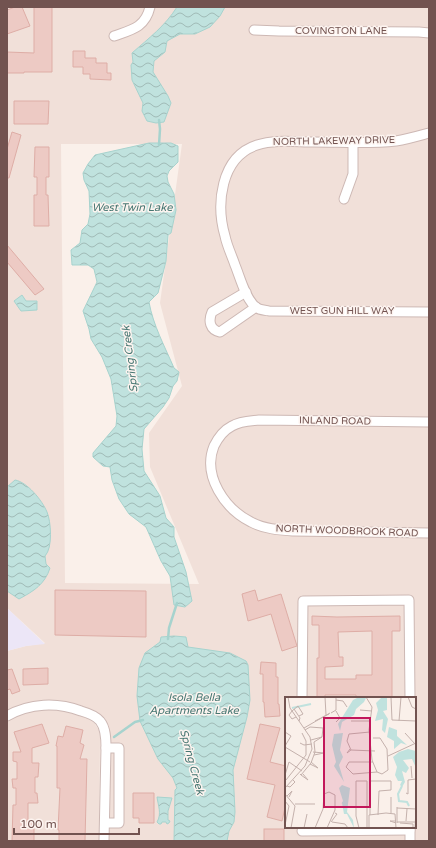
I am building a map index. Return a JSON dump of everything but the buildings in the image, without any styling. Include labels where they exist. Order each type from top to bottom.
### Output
[{"type":"street","points":[[114,36],[140,25],[148,14],[150,7]]},
{"type":"street","name":"COVINGTON LANE","points":[[254,30],[429,33]]},
{"type":"street","name":"NORTH LAKEWAY DRIVE","points":[[246,292],[225,238],[220,206],[227,174],[233,163],[241,154],[248,149],[267,143],[395,141],[429,133]]},
{"type":"street","points":[[344,199],[353,174],[352,142]]},
{"type":"street","points":[[246,292],[256,307],[220,332],[216,331],[211,326],[209,320],[212,312],[246,292]]},
{"type":"street","name":"WEST GUN HILL WAY","points":[[256,307],[261,310],[268,311],[429,312]]},
{"type":"street","name":"INLAND ROAD","points":[[240,422],[259,420],[429,422]]},
{"type":"street","name":"NORTH WOODBROOK ROAD","points":[[240,422],[226,430],[216,443],[210,460],[210,470],[213,480],[226,501],[234,510],[252,522],[273,529],[283,530],[429,533]]},
{"type":"street","points":[[302,697],[303,601],[409,600],[410,697]]},
{"type":"street","points":[[7,716],[14,712],[34,706],[50,704],[69,706],[91,714],[100,722],[106,735],[104,841]]},
{"type":"street","points":[[105,823],[119,823],[119,748],[106,748]]},
{"type":"street","points":[[302,841],[302,829],[410,828],[410,841]]},
{"type":"shaded area","points":[[7,7],[429,7],[429,841],[109,841],[111,738],[109,727],[105,719],[96,712],[80,705],[64,701],[50,700],[49,710],[66,711],[87,718],[94,723],[99,730],[99,841],[7,841],[7,651],[45,643],[7,608]],"holes":[[[61,144],[182,144],[160,303],[182,386],[149,433],[150,467],[199,584],[65,583]]]},
{"type":"shaded area","points":[[7,608],[45,644],[26,646],[7,651]]},
{"type":"water","points":[[177,7],[225,7],[220,16],[210,27],[195,34],[180,34],[167,41],[165,52],[154,61],[153,72],[171,103],[164,122],[156,123],[147,121],[142,111],[143,103],[132,80],[132,53],[162,26]]},
{"type":"water","name":"West Twin Lake","points":[[149,143],[171,143],[178,146],[178,162],[169,171],[167,176],[168,182],[174,194],[176,210],[171,233],[168,235],[166,261],[158,293],[149,302],[153,319],[160,336],[174,368],[179,372],[177,381],[173,386],[169,398],[144,429],[142,449],[144,471],[160,496],[166,518],[174,527],[174,537],[186,572],[192,601],[185,607],[174,605],[170,576],[161,561],[146,527],[129,514],[119,499],[112,480],[110,467],[103,466],[93,457],[93,453],[116,426],[117,416],[111,379],[102,357],[91,339],[83,311],[97,282],[94,269],[88,265],[72,265],[71,250],[80,243],[82,230],[88,224],[90,214],[89,191],[84,180],[83,173],[88,164],[95,155]]},
{"type":"water","points":[[22,295],[26,301],[37,301],[37,310],[21,311],[14,301]]},
{"type":"water","points":[[15,480],[20,481],[34,492],[42,502],[47,512],[50,528],[49,547],[45,556],[46,564],[50,568],[48,574],[42,583],[19,599],[7,591],[7,487]]},
{"type":"water","name":"Isola Bella Apartments Lake","points":[[161,637],[186,637],[188,647],[230,653],[246,661],[248,665],[250,700],[233,770],[235,812],[234,822],[229,831],[227,841],[174,841],[175,790],[177,788],[173,778],[158,759],[140,721],[137,696],[139,668],[145,653],[160,642]]},
{"type":"water","points":[[157,797],[172,798],[168,811],[168,820],[170,821],[167,824],[166,822],[159,824],[157,822],[159,813]]},
{"type":"waterway","name":"Spring Creek","points":[[159,120],[159,145]]},
{"type":"waterway","name":"Spring Creek","points":[[168,639],[169,628],[177,603]]},
{"type":"waterway","points":[[114,737],[135,722],[143,720]]}]
